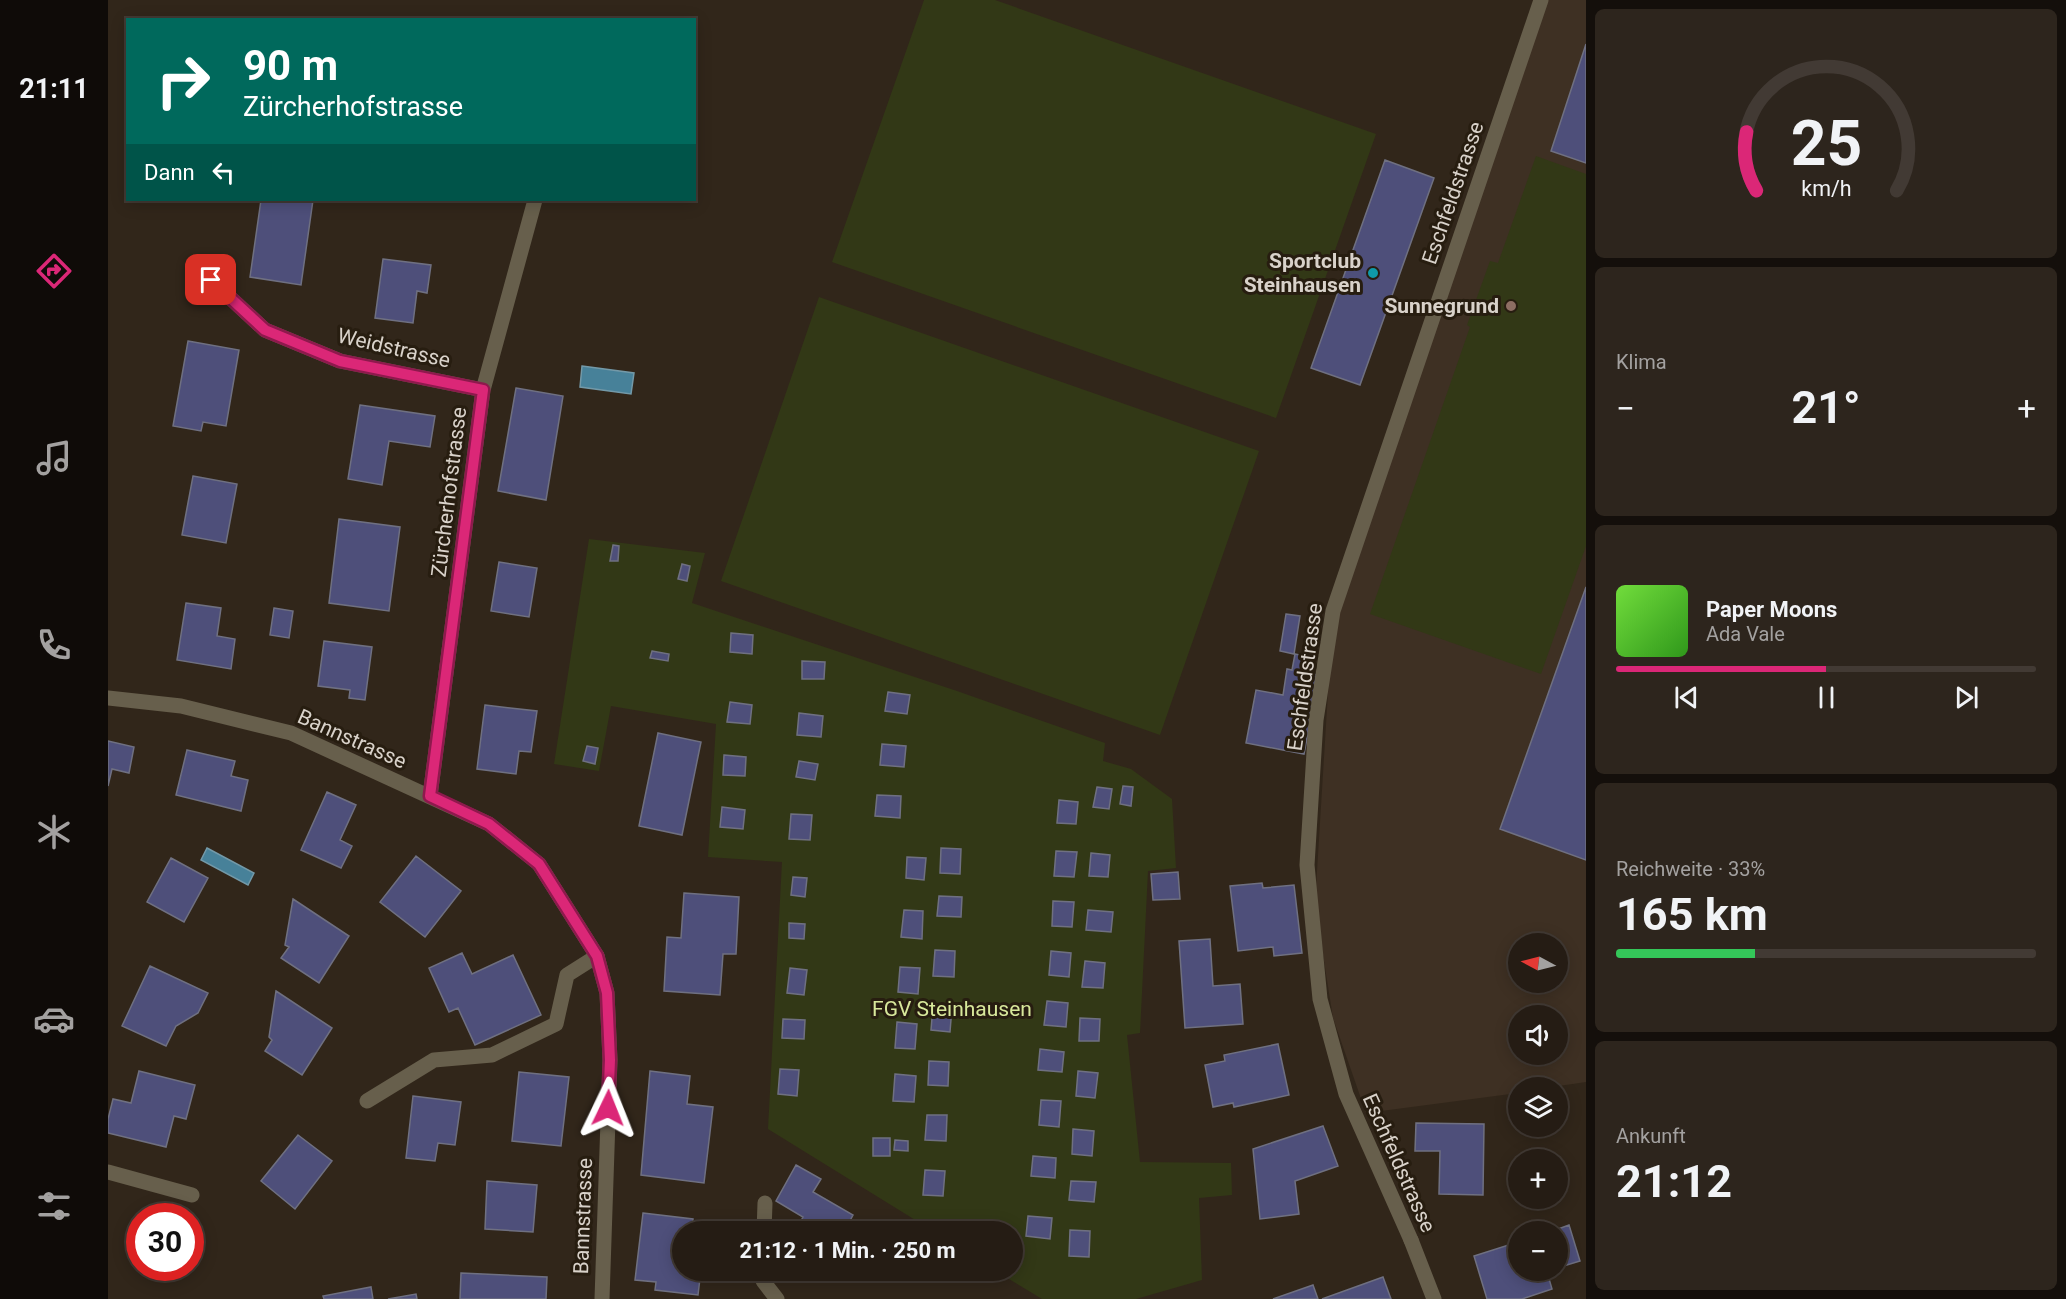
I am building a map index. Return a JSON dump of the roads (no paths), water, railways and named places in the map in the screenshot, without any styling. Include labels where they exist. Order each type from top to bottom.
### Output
[{"type":"street","name":"Eschfeldstrasse","points":[[1434,1299],[1411,1240],[1346,1094],[1320,999],[1307,865],[1316,720],[1333,611],[1541,0]]},
{"type":"street","name":"Zürcherhofstrasse","points":[[430,796],[483,390],[535,201]]},
{"type":"street","name":"Weidstrasse","points":[[211,280],[265,330],[340,361],[483,390]]},
{"type":"street","name":"Bannstrasse","points":[[108,698],[181,706],[291,733],[489,824],[539,864],[597,956],[607,993],[610,1060],[602,1299]]},
{"type":"street","points":[[367,1101],[434,1060],[492,1055],[556,1024],[567,975],[597,956]]},
{"type":"street","points":[[108,1172],[192,1195]]},
{"type":"street","points":[[764,1221],[765,1203]]},
{"type":"street","points":[[763,1281],[777,1299]]},
{"type":"water","points":[[582,366],[634,373],[631,394],[580,387]]},
{"type":"water","points":[[207,848],[254,873],[248,885],[201,860]]},
{"type":"place","name":"Sportclub Steinhausen","points":[[1373,273]]},
{"type":"place","name":"Sunnegrund","points":[[1511,306]]},
{"type":"park label","name":"FGV Steinhausen","points":[[952,1009]]}]
